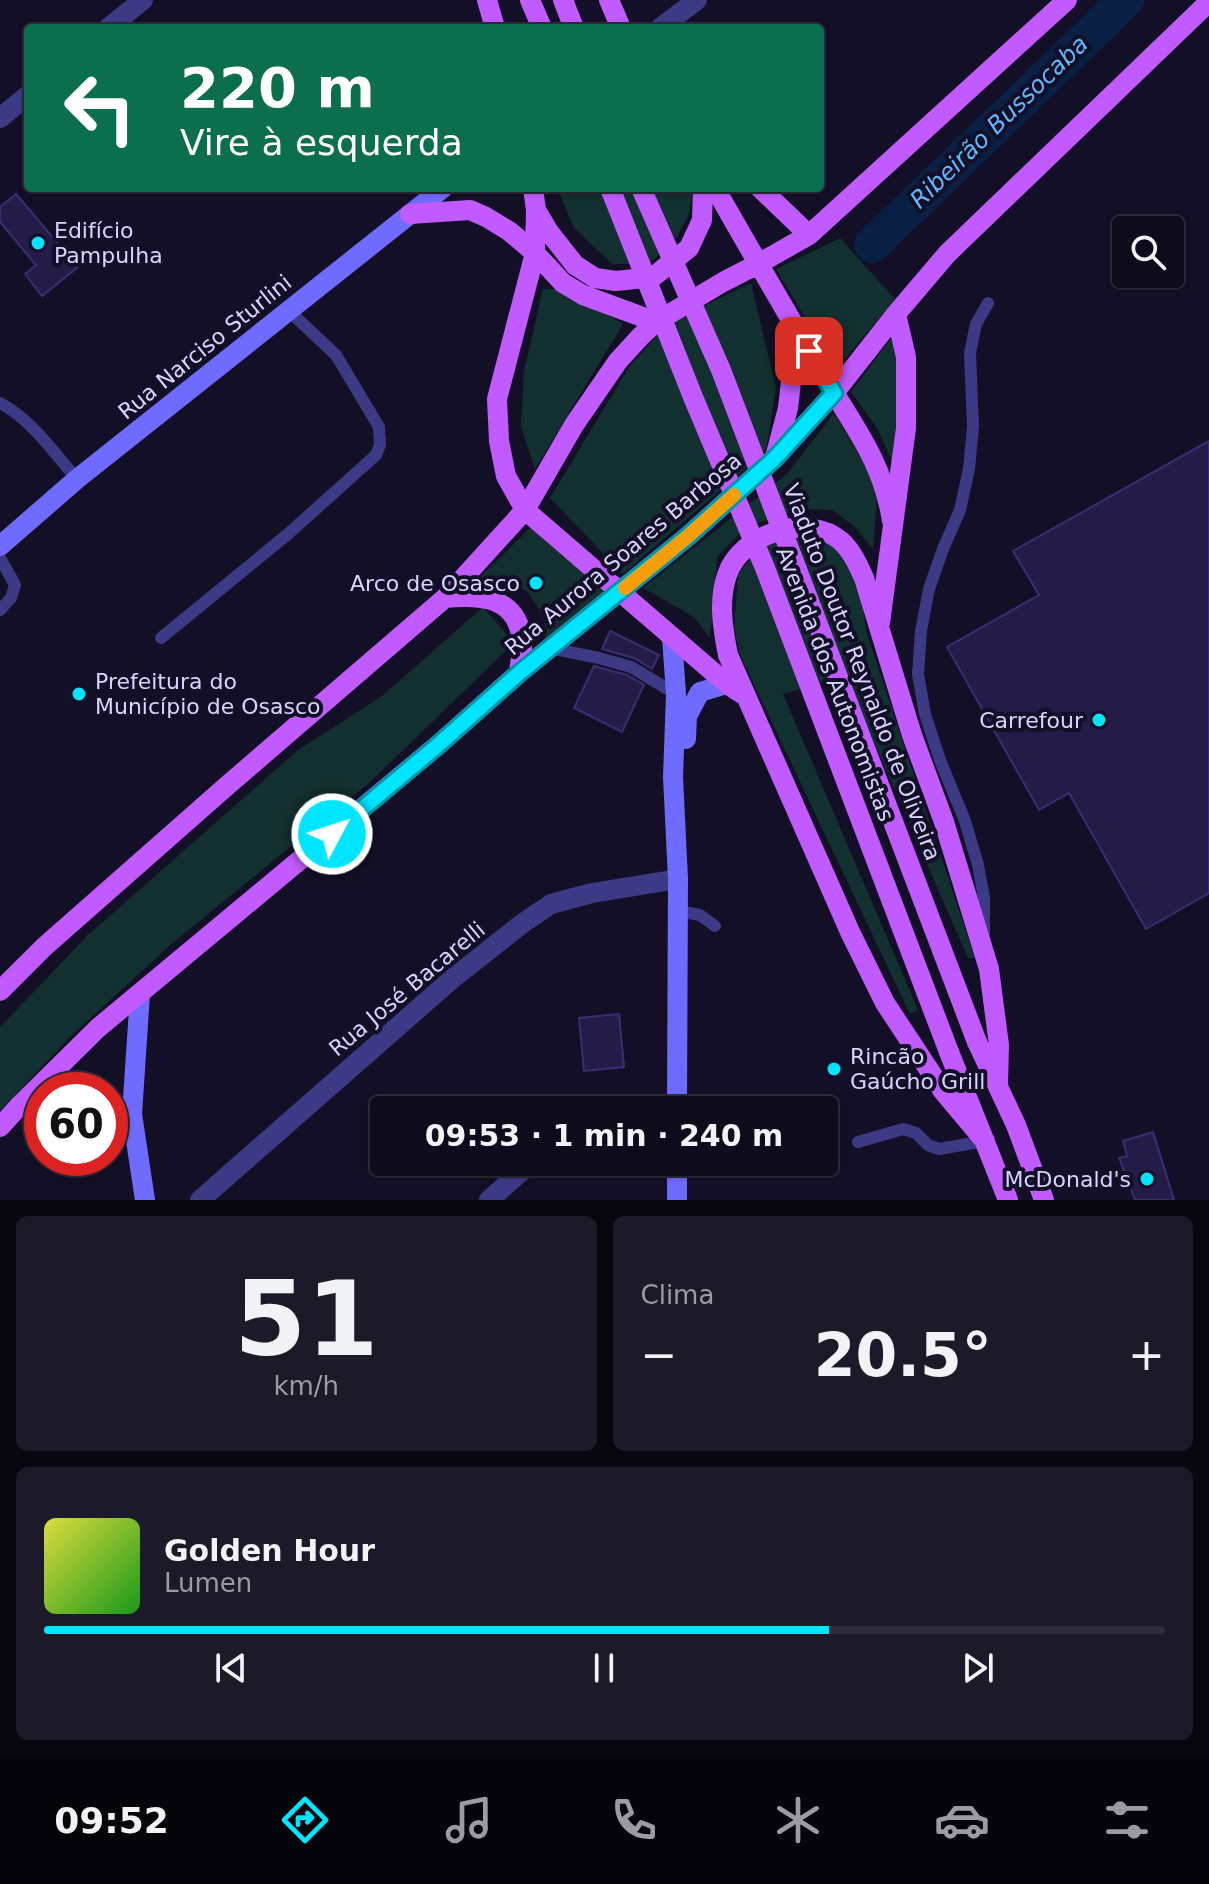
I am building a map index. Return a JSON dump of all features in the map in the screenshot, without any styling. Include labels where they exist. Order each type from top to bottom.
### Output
[{"type":"main road","points":[[487,0],[494,24]]},
{"type":"main road","points":[[530,0],[540,24]]},
{"type":"main road","points":[[563,0],[572,24]]},
{"type":"main road","points":[[609,0],[619,24]]},
{"type":"main road","name":"Rua Aurora Soares Barbosa","points":[[0,1127],[79,1046],[438,745],[519,673],[687,537],[775,458],[834,393],[947,254],[1209,2]]},
{"type":"main road","points":[[0,991],[90,906],[445,598],[525,510],[574,425],[618,361],[656,322],[809,235],[1059,3]]},
{"type":"main road","points":[[534,192],[535,253],[497,399],[499,441],[506,476],[525,510],[727,684],[746,696]]},
{"type":"main road","name":"Avenida dos Autonomistas","points":[[612,192],[765,568],[1008,1200]]},
{"type":"main road","name":"Viaduto Doutor Reynaldo de Oliveira","points":[[643,192],[721,370],[977,1042],[998,1083]]},
{"type":"main road","points":[[536,210],[575,265],[595,278],[616,281],[653,277],[689,248],[702,220],[703,192]]},
{"type":"main road","points":[[717,192],[864,441],[888,496],[892,521]]},
{"type":"main road","points":[[764,192],[809,235]]},
{"type":"main road","points":[[410,214],[470,210],[486,217],[535,253],[563,283],[583,295],[656,322]]},
{"type":"main road","points":[[879,630],[906,428],[906,357],[896,314]]},
{"type":"main road","points":[[775,458],[788,408],[797,330]]},
{"type":"main road","points":[[985,1141],[943,1091],[885,1003],[850,932],[728,655],[723,629],[723,591],[727,572],[741,552],[760,537],[796,527],[822,531],[840,540],[854,557],[864,578],[989,969],[999,1045],[998,1083],[1044,1200]]},
{"type":"main road","points":[[445,598],[462,596],[495,600],[509,610],[520,626],[519,673]]},
{"type":"street","points":[[113,24],[143,0]]},
{"type":"street","points":[[665,24],[697,0]]},
{"type":"street","points":[[0,118],[24,98]]},
{"type":"street","name":"Rua Narciso Sturlini","points":[[0,546],[77,479],[438,192]]},
{"type":"street","points":[[672,637],[676,694],[673,777],[678,879],[677,1096]]},
{"type":"street","points":[[675,806],[684,776],[687,716],[700,692],[727,684]]},
{"type":"street","name":"Rua José Bacarelli","points":[[200,1200],[452,979],[551,904],[592,893],[678,879]]},
{"type":"street","points":[[140,994],[132,1114],[145,1200]]},
{"type":"street","points":[[489,1200],[516,1176]]},
{"type":"street","points":[[677,1176],[677,1200]]},
{"type":"lane","points":[[983,948],[984,898],[978,865],[965,821],[932,737],[918,674],[921,631],[929,589],[960,510],[969,469],[973,427],[970,353],[976,324],[988,303]]},
{"type":"lane","points":[[161,638],[288,534],[376,455],[380,445],[379,427],[336,355],[289,311]]},
{"type":"lane","points":[[0,403],[16,411],[77,479]]},
{"type":"lane","points":[[0,558],[15,585],[11,598],[0,610]]},
{"type":"lane","points":[[550,648],[631,667],[676,694]]},
{"type":"lane","points":[[678,911],[700,915],[715,926]]},
{"type":"lane","points":[[858,1142],[903,1129],[916,1133],[928,1145],[939,1149],[985,1141]]},
{"type":"green space","points":[[559,192],[692,192],[689,214],[677,237],[649,264],[612,264],[574,228]]},
{"type":"green space","points":[[840,238],[895,299],[836,370],[776,269]]},
{"type":"green space","points":[[751,283],[776,388],[766,451],[623,574],[550,498],[629,367],[668,323]]},
{"type":"green space","points":[[543,289],[561,289],[623,324],[535,469],[521,427],[524,371]]},
{"type":"green space","points":[[891,338],[900,353],[894,466],[877,428],[851,392]]},
{"type":"green space","points":[[834,413],[878,487],[873,549],[854,526],[832,510],[800,509],[746,527],[717,557],[710,638],[694,617],[643,588],[787,474]]},
{"type":"green space","points":[[531,527],[611,591],[545,642],[544,617],[528,592],[499,577],[475,582]]},
{"type":"green space","points":[[801,535],[825,535],[859,572],[866,631],[975,958],[968,958],[845,676],[783,694],[918,1010],[910,1014],[740,655],[734,628],[738,573],[761,547]]},
{"type":"green space","points":[[483,607],[514,643],[369,783],[176,940],[70,1037],[37,1072],[24,1072],[24,1086],[0,1111],[0,1027],[88,935],[298,750],[382,696]]},
{"type":"building","name":"Edifício Pampulha","points":[[16,194],[78,267],[42,296],[25,274],[36,265],[0,222],[0,207]]},
{"type":"building","name":"Carrefour","points":[[1209,441],[1209,893],[1146,929],[1069,793],[1039,810],[947,647],[1039,595],[1013,551]]},
{"type":"building","points":[[610,631],[659,655],[652,669],[634,658],[602,649]]},
{"type":"building","points":[[594,666],[627,675],[644,685],[622,732],[574,708]]},
{"type":"building","points":[[619,1014],[624,1067],[584,1071],[579,1018]]},
{"type":"building","name":"McDonald's","points":[[1153,1132],[1174,1200],[1135,1200],[1119,1158],[1127,1156],[1123,1141]]},
{"type":"waterway","name":"Ribeirão Bussocaba","points":[[872,245],[1126,0]]},
{"type":"slow traffic","points":[[625,588],[734,495]]},
{"type":"place","name":"Edifício Pampulha","points":[[38,243]]},
{"type":"place","name":"Arco de Osasco","points":[[536,583]]},
{"type":"place","name":"Prefeitura do Município de Osasco","points":[[79,694]]},
{"type":"place","name":"Carrefour","points":[[1099,720]]},
{"type":"place","name":"Rincão Gaúcho Grill","points":[[834,1069]]},
{"type":"place","name":"McDonald's","points":[[1147,1179]]},
{"type":"route","points":[[332,834],[519,673],[687,537],[775,458],[834,393],[809,351]]}]
